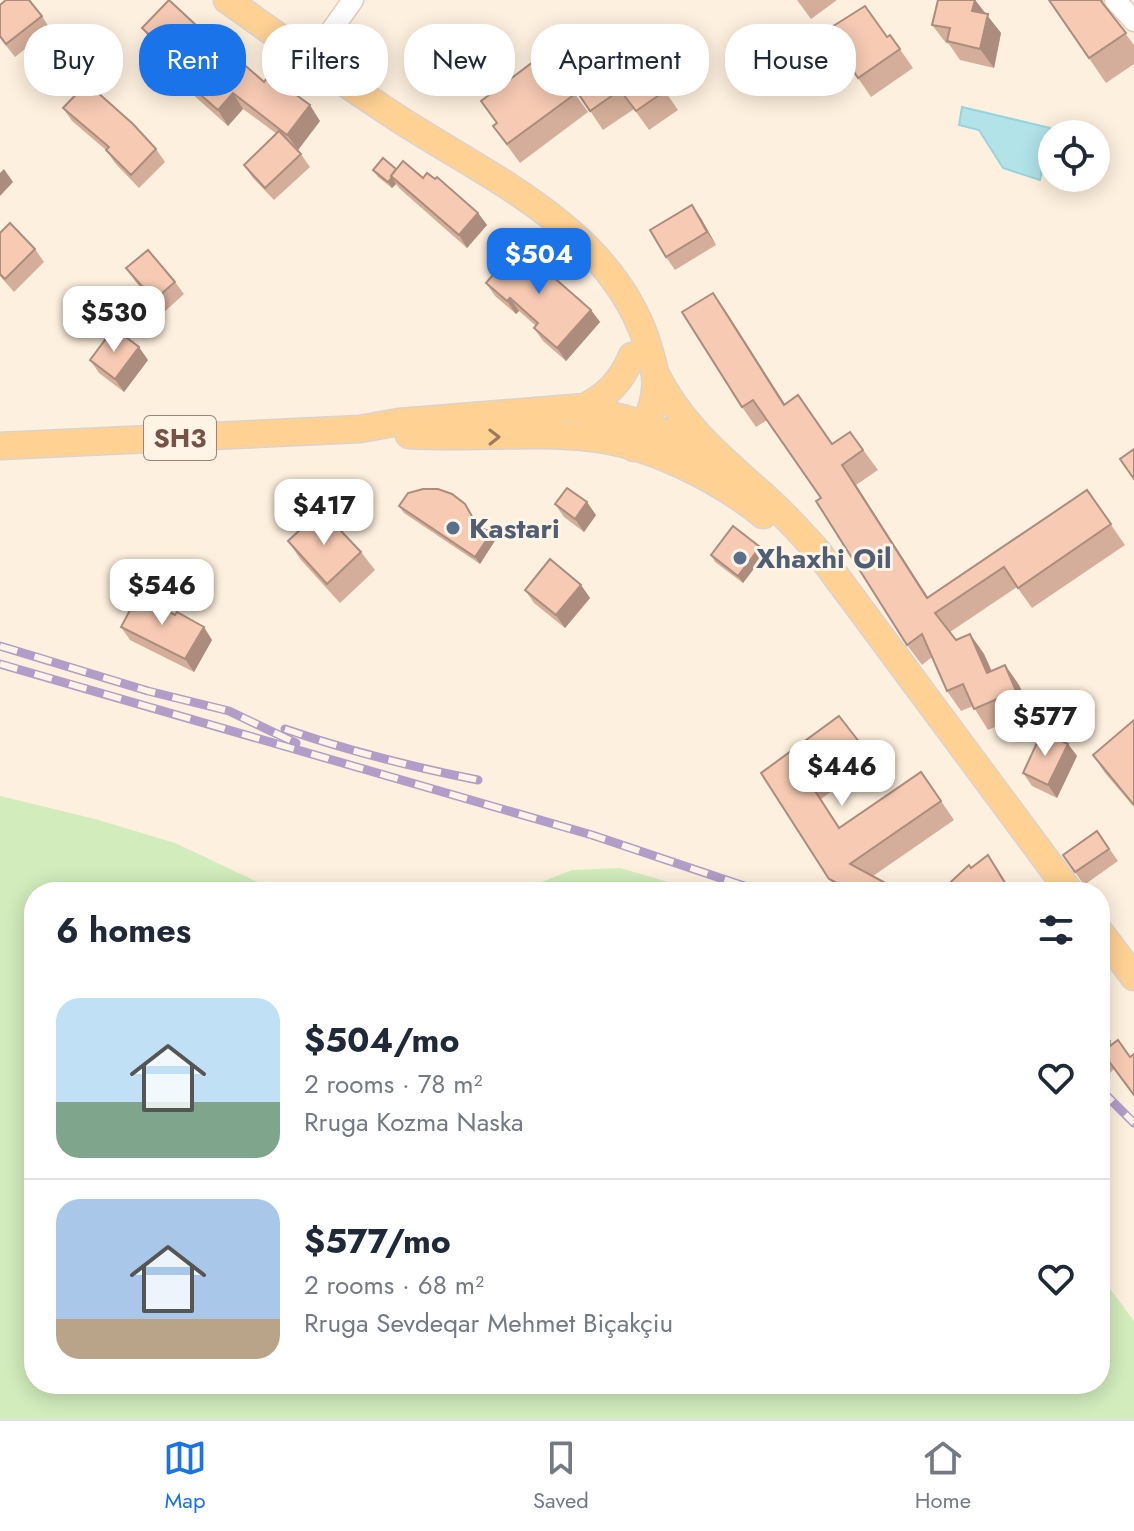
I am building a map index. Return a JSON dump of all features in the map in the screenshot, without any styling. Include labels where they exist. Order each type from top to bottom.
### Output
[{"type":"main road","points":[[227,0],[262,25]]},
{"type":"main road","points":[[367,96],[556,220],[597,255],[643,330],[655,373],[681,416],[740,477]]},
{"type":"main road","points":[[618,288],[628,317],[632,356],[629,393],[634,420]]},
{"type":"main road","points":[[564,409],[585,407],[611,392],[632,356]]},
{"type":"main road","points":[[625,444],[634,420],[655,391],[655,373]]},
{"type":"main road","name":"SH3","points":[[0,446],[360,429],[399,422],[564,409],[634,420],[677,437],[740,477],[793,524],[818,552],[1063,882]]},
{"type":"main road","name":"SH3","points":[[360,429],[439,437],[552,436],[625,444],[693,471],[755,509],[852,600]]},
{"type":"main road","points":[[1110,945],[1134,977]]},
{"type":"street","points":[[336,24],[353,0]]},
{"type":"street","points":[[1115,0],[1134,21]]},
{"type":"green space","points":[[0,796],[95,819],[175,843],[258,882],[24,882],[24,1394],[1110,1394],[1110,1289],[1134,1321],[1134,1419],[0,1419]]},
{"type":"green space","points":[[620,868],[668,882],[541,882],[572,870]]},
{"type":"water","points":[[962,107],[1038,125],[1038,179],[1003,168],[979,130],[959,125]]},
{"type":"building","points":[[6,0],[29,0],[42,16],[32,24],[24,24],[24,30],[6,44],[0,36],[0,5]]},
{"type":"building","points":[[169,0],[195,24],[146,24]]},
{"type":"building","points":[[938,0],[975,0],[972,11],[988,14],[980,49],[947,41],[950,28],[932,25]]},
{"type":"building","points":[[1049,0],[1100,0],[1126,33],[1089,58]]},
{"type":"building","points":[[865,6],[887,37],[890,35],[900,49],[858,78],[856,24],[836,24]]},
{"type":"building","points":[[531,64],[531,96],[572,96],[507,144],[493,126],[497,123],[481,101],[488,96],[515,96],[515,76]]},
{"type":"building","points":[[246,66],[262,80],[262,96],[298,96],[310,105],[287,135],[237,96],[246,96]]},
{"type":"building","points":[[75,96],[102,96],[156,149],[131,175],[106,150],[109,147],[63,108]]},
{"type":"building","points":[[202,96],[230,96],[218,110]]},
{"type":"building","points":[[580,96],[611,96],[590,111]]},
{"type":"building","points":[[625,96],[658,96],[636,111]]},
{"type":"building","points":[[279,131],[301,154],[265,188],[244,165]]},
{"type":"building","points":[[383,158],[396,169],[388,182],[373,170]]},
{"type":"building","points":[[403,161],[423,178],[427,173],[435,179],[437,177],[478,213],[459,235],[391,176]]},
{"type":"building","points":[[692,205],[707,232],[666,257],[650,230]]},
{"type":"building","points":[[10,223],[35,249],[5,279],[0,274],[0,233]]},
{"type":"building","points":[[518,246],[591,310],[557,348],[534,328],[538,323],[510,298],[507,301],[486,283]]},
{"type":"building","points":[[148,250],[175,282],[154,300],[126,268]]},
{"type":"building","points":[[713,293],[784,405],[798,395],[832,444],[850,432],[863,450],[842,465],[927,598],[1087,490],[1111,524],[1018,588],[1004,567],[935,613],[956,640],[970,634],[987,673],[1005,665],[1016,691],[974,709],[963,684],[947,691],[922,634],[907,645],[816,501],[821,498],[753,400],[742,407],[682,312]]},
{"type":"building","points":[[114,328],[139,347],[115,379],[90,360]]},
{"type":"building","points":[[1134,449],[1134,479],[1120,459]]},
{"type":"building","points":[[567,488],[587,502],[575,519],[555,504]]},
{"type":"building","name":"Kastari","points":[[438,489],[452,494],[465,504],[478,527],[492,532],[475,557],[399,506],[408,493]]},
{"type":"building","points":[[321,510],[361,552],[327,584],[288,541]]},
{"type":"building","name":"Xhaxhi Oil","points":[[733,526],[760,547],[738,576],[711,555]]},
{"type":"building","points":[[550,559],[581,585],[556,615],[525,590]]},
{"type":"building","points":[[138,595],[204,627],[185,659],[121,627]]},
{"type":"building","points":[[839,716],[860,743],[808,780],[839,828],[921,772],[941,801],[850,864],[883,882],[835,882],[829,879],[761,773]]},
{"type":"building","points":[[1134,720],[1134,805],[1093,755]]},
{"type":"building","points":[[1042,732],[1068,744],[1048,785],[1023,773]]},
{"type":"building","points":[[1097,831],[1109,849],[1075,872],[1063,855]]},
{"type":"building","points":[[988,855],[1004,882],[951,882],[969,865],[971,868]]},
{"type":"building","points":[[1118,1040],[1130,1057],[1134,1054],[1134,1095],[1110,1063],[1110,1046]]},
{"type":"railway","points":[[0,646],[148,691],[229,711],[296,743]]},
{"type":"railway","points":[[0,664],[592,835],[732,882]]},
{"type":"railway","points":[[285,729],[381,758],[478,780]]},
{"type":"railway","points":[[1110,1099],[1134,1123]]},
{"type":"place","name":"Kastari","points":[[453,528]]},
{"type":"place","name":"Xhaxhi Oil","points":[[740,558]]}]
